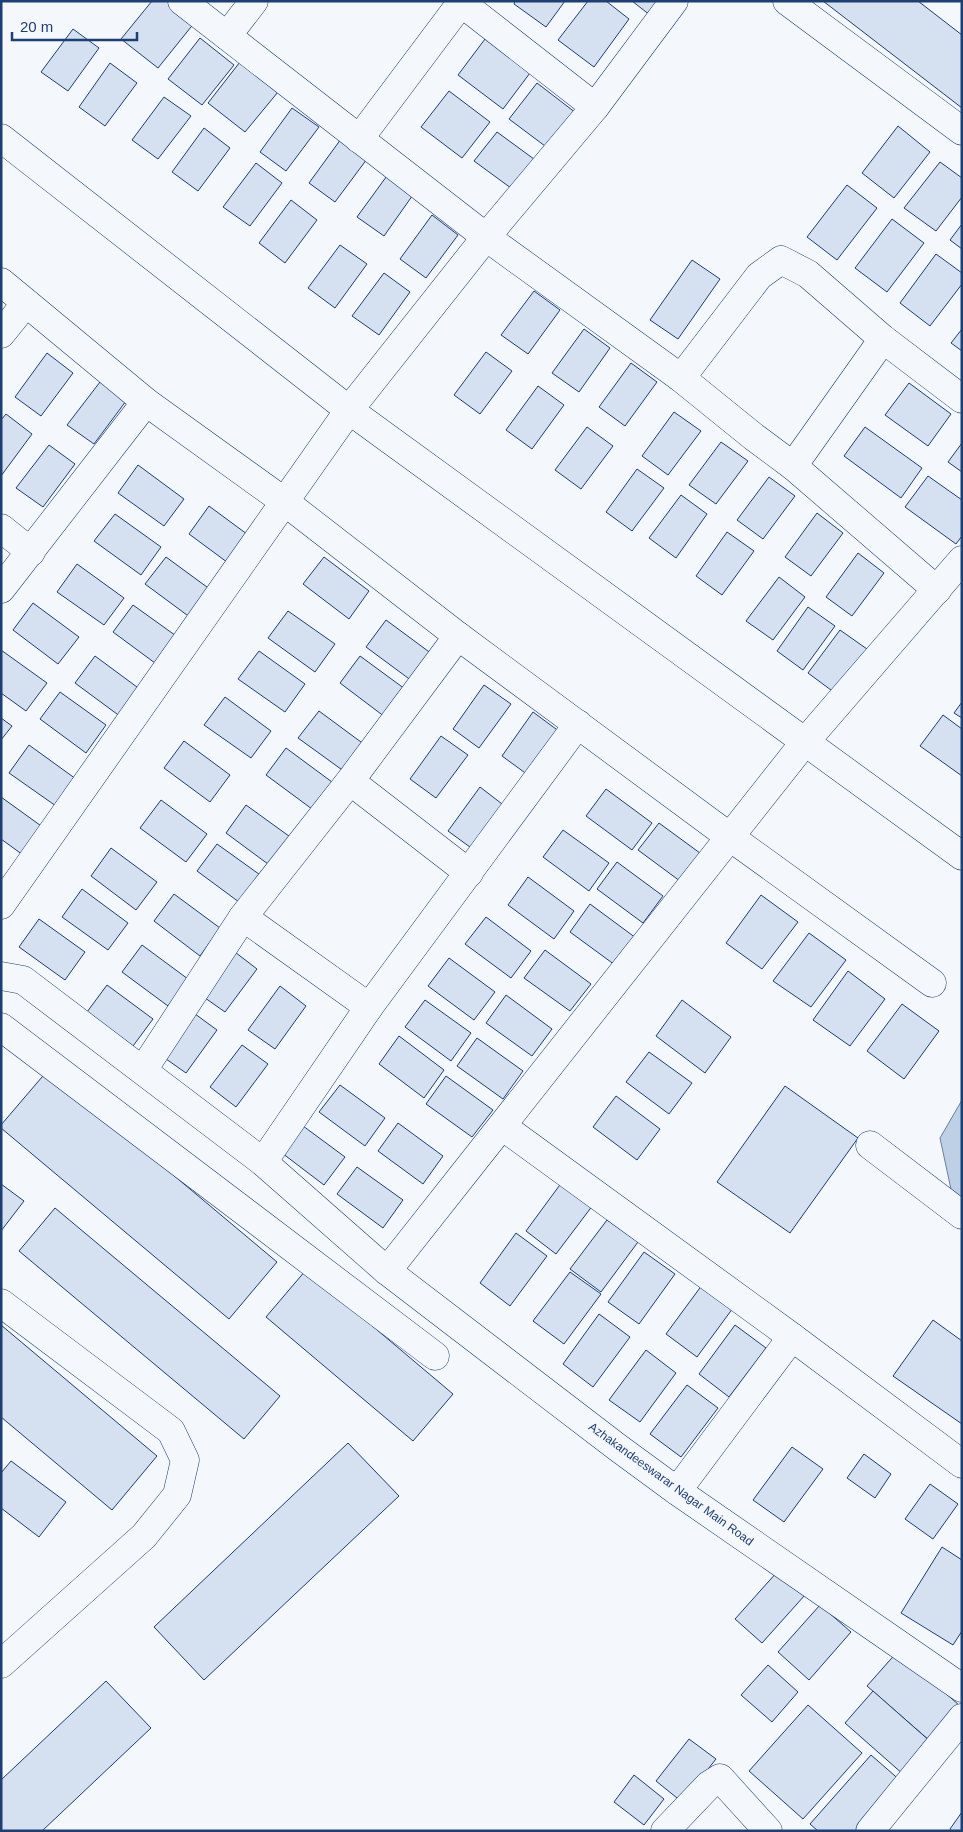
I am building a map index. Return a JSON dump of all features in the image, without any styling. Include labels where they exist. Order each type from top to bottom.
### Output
[{"type":"street","points":[[182,1],[486,237],[680,378],[754,438],[793,466],[936,590]]},
{"type":"street","points":[[227,36],[254,1]]},
{"type":"street","points":[[1,904],[349,410],[486,237],[595,107],[674,1]]},
{"type":"street","points":[[787,1],[962,131]]},
{"type":"street","points":[[359,139],[460,2],[595,107]]},
{"type":"street","points":[[1,138],[349,410],[804,743],[962,856]]},
{"type":"street","points":[[680,378],[759,276],[781,260],[808,274],[883,339],[962,399]]},
{"type":"street","points":[[1,282],[146,402],[285,502],[458,636],[730,837],[932,983]]},
{"type":"street","points":[[1,334],[26,303]]},
{"type":"street","points":[[793,466],[883,339]]},
{"type":"street","points":[[1,589],[146,402]]},
{"type":"street","points":[[1,528],[31,552]]},
{"type":"street","points":[[387,1271],[804,743],[962,560]]},
{"type":"street","points":[[143,1070],[244,916],[350,781],[458,636]]},
{"type":"street","points":[[263,1162],[369,1007],[578,724]]},
{"type":"street","points":[[350,781],[469,873]]},
{"type":"street","points":[[244,916],[369,1007]]},
{"type":"street","name":"Azhakandeeswarar Nagar Main Road","points":[[1,976],[23,980],[143,1070],[263,1162],[387,1271],[677,1491],[962,1688]]},
{"type":"street","points":[[1,1027],[435,1356]]},
{"type":"street","points":[[502,1126],[792,1337],[962,1464]]},
{"type":"street","points":[[870,1145],[962,1215]]},
{"type":"street","points":[[1,1303],[171,1431],[186,1460],[177,1495],[144,1536],[1,1664]]},
{"type":"street","points":[[677,1491],[792,1337]]},
{"type":"street","points":[[870,1831],[962,1718]]},
{"type":"street","points":[[665,1831],[709,1785],[720,1778],[768,1831]]},
{"type":"water","points":[[962,1100],[962,1199],[952,1194],[940,1138]]},
{"type":"building","points":[[152,1],[168,1],[195,22],[158,68],[121,39]]},
{"type":"building","points":[[515,1],[565,1],[546,27],[514,4]]},
{"type":"building","points":[[588,1],[606,1],[629,19],[594,67],[558,40]]},
{"type":"building","points":[[632,1],[669,1],[655,19]]},
{"type":"building","points":[[823,1],[918,1],[962,35],[962,108]]},
{"type":"building","points":[[73,29],[99,48],[68,91],[41,72]]},
{"type":"building","points":[[200,38],[234,65],[202,105],[168,79]]},
{"type":"building","points":[[485,39],[530,73],[503,109],[458,75]]},
{"type":"building","points":[[240,62],[278,92],[245,132],[208,103]]},
{"type":"building","points":[[110,63],[137,83],[105,126],[79,107]]},
{"type":"building","points":[[537,83],[576,113],[549,149],[509,119]]},
{"type":"building","points":[[449,91],[490,122],[462,158],[421,127]]},
{"type":"building","points":[[164,97],[191,116],[158,159],[132,140]]},
{"type":"building","points":[[292,108],[319,127],[286,171],[260,152]]},
{"type":"building","points":[[898,126],[930,152],[894,198],[862,173]]},
{"type":"building","points":[[204,128],[230,148],[198,191],[172,172]]},
{"type":"building","points":[[497,132],[538,162],[515,191],[474,161]]},
{"type":"building","points":[[341,139],[367,159],[335,202],[309,183]]},
{"type":"building","points":[[940,162],[962,178],[962,197],[936,231],[904,208]]},
{"type":"building","points":[[256,163],[282,183],[250,226],[223,207]]},
{"type":"building","points":[[389,173],[415,192],[384,236],[357,217]]},
{"type":"building","points":[[847,185],[877,208],[837,260],[807,237]]},
{"type":"building","points":[[291,200],[317,220],[285,263],[259,243]]},
{"type":"building","points":[[432,215],[458,235],[426,278],[400,259]]},
{"type":"building","points":[[892,219],[924,243],[887,292],[855,268]]},
{"type":"building","points":[[962,224],[962,249],[950,240]]},
{"type":"building","points":[[340,245],[367,264],[335,308],[308,288]]},
{"type":"building","points":[[936,254],[962,273],[962,284],[930,326],[900,303]]},
{"type":"building","points":[[692,260],[720,279],[678,339],[650,320]]},
{"type":"building","points":[[384,273],[410,292],[379,335],[352,316]]},
{"type":"building","points":[[534,291],[560,310],[528,354],[501,335]]},
{"type":"building","points":[[584,329],[610,348],[579,392],[552,373]]},
{"type":"building","points":[[962,329],[962,351],[951,343]]},
{"type":"building","points":[[486,352],[512,371],[480,414],[454,395]]},
{"type":"building","points":[[47,353],[73,373],[41,416],[15,397]]},
{"type":"building","points":[[631,363],[657,382],[625,426],[599,407]]},
{"type":"building","points":[[100,382],[126,401],[94,444],[67,425]]},
{"type":"building","points":[[909,383],[951,414],[928,446],[885,415]]},
{"type":"building","points":[[538,386],[564,405],[532,449],[506,430]]},
{"type":"building","points":[[674,412],[701,431],[668,475],[642,456]]},
{"type":"building","points":[[6,414],[32,434],[1,476],[1,420]]},
{"type":"building","points":[[587,427],[613,446],[581,489],[555,470]]},
{"type":"building","points":[[865,427],[922,468],[901,498],[844,456]]},
{"type":"building","points":[[721,442],[748,461],[716,504],[689,485]]},
{"type":"building","points":[[962,443],[962,472],[948,462]]},
{"type":"building","points":[[49,445],[75,464],[43,507],[16,488]]},
{"type":"building","points":[[138,465],[184,499],[164,526],[118,493]]},
{"type":"building","points":[[637,469],[664,488],[632,531],[606,512]]},
{"type":"building","points":[[928,476],[962,500],[962,536],[956,544],[905,507]]},
{"type":"building","points":[[769,477],[795,496],[763,539],[737,520]]},
{"type":"building","points":[[681,495],[707,514],[676,558],[649,538]]},
{"type":"building","points":[[209,506],[255,540],[235,568],[189,534]]},
{"type":"building","points":[[817,513],[843,533],[811,576],[785,557]]},
{"type":"building","points":[[115,514],[161,547],[141,575],[94,541]]},
{"type":"building","points":[[727,532],[754,551],[722,595],[696,576]]},
{"type":"building","points":[[858,553],[884,573],[852,616],[826,597]]},
{"type":"building","points":[[166,557],[211,590],[191,618],[145,584]]},
{"type":"building","points":[[324,557],[369,591],[349,619],[303,584]]},
{"type":"building","points":[[77,564],[124,598],[104,625],[57,592]]},
{"type":"building","points":[[779,577],[805,597],[773,640],[746,621]]},
{"type":"building","points":[[33,603],[79,637],[58,664],[13,630]]},
{"type":"building","points":[[133,605],[179,638],[159,666],[113,632]]},
{"type":"building","points":[[808,607],[835,626],[803,670],[777,651]]},
{"type":"building","points":[[288,611],[335,644],[315,672],[268,638]]},
{"type":"building","points":[[386,620],[432,654],[412,681],[366,647]]},
{"type":"building","points":[[840,630],[867,649],[835,693],[808,673]]},
{"type":"building","points":[[1,650],[47,683],[26,711],[1,693]]},
{"type":"building","points":[[259,651],[305,684],[285,712],[238,679]]},
{"type":"building","points":[[95,656],[141,690],[121,717],[75,683]]},
{"type":"building","points":[[360,656],[405,689],[385,717],[340,683]]},
{"type":"building","points":[[484,685],[511,704],[479,748],[453,729]]},
{"type":"building","points":[[60,692],[106,725],[86,753],[40,719]]},
{"type":"building","points":[[225,697],[271,731],[251,758],[204,725]]},
{"type":"building","points":[[962,702],[962,718],[954,713]]},
{"type":"building","points":[[319,711],[365,745],[345,772],[298,738]]},
{"type":"building","points":[[533,712],[560,732],[528,775],[502,756]]},
{"type":"building","points":[[943,715],[962,729],[962,776],[920,746]]},
{"type":"building","points":[[1,718],[12,726],[1,740]]},
{"type":"building","points":[[441,736],[468,755],[436,798],[410,779]]},
{"type":"building","points":[[184,741],[230,775],[210,802],[164,768]]},
{"type":"building","points":[[29,745],[76,779],[56,806],[9,773]]},
{"type":"building","points":[[286,748],[332,782],[312,809],[266,775]]},
{"type":"building","points":[[480,787],[506,807],[474,850],[448,831]]},
{"type":"building","points":[[606,789],[652,823],[632,850],[586,816]]},
{"type":"building","points":[[1,797],[44,828],[23,855],[1,839]]},
{"type":"building","points":[[161,800],[207,834],[186,862],[140,828]]},
{"type":"building","points":[[246,805],[293,839],[272,867],[226,833]]},
{"type":"building","points":[[659,823],[704,856],[684,884],[638,850]]},
{"type":"building","points":[[563,830],[609,863],[589,891],[543,857]]},
{"type":"building","points":[[217,844],[263,877],[243,905],[197,871]]},
{"type":"building","points":[[111,848],[157,882],[136,910],[91,876]]},
{"type":"building","points":[[617,862],[663,896],[643,923],[597,889]]},
{"type":"building","points":[[528,877],[574,911],[554,939],[508,905]]},
{"type":"building","points":[[82,889],[128,923],[108,950],[62,917]]},
{"type":"building","points":[[174,894],[220,928],[200,956],[154,921]]},
{"type":"building","points":[[761,895],[798,922],[762,969],[726,943]]},
{"type":"building","points":[[590,904],[636,938],[615,965],[570,932]]},
{"type":"building","points":[[486,917],[531,951],[511,978],[465,944]]},
{"type":"building","points":[[39,919],[85,952],[65,980],[19,947]]},
{"type":"building","points":[[809,933],[846,960],[811,1007],[773,981]]},
{"type":"building","points":[[142,945],[188,979],[168,1006],[122,972]]},
{"type":"building","points":[[231,949],[257,969],[225,1012],[198,993]]},
{"type":"building","points":[[545,950],[591,984],[570,1011],[524,978]]},
{"type":"building","points":[[449,958],[495,992],[474,1020],[428,986]]},
{"type":"building","points":[[848,971],[885,999],[850,1046],[813,1020]]},
{"type":"building","points":[[107,985],[153,1019],[133,1046],[87,1012]]},
{"type":"building","points":[[280,986],[306,1006],[275,1049],[248,1030]]},
{"type":"building","points":[[506,995],[552,1029],[532,1056],[486,1023]]},
{"type":"building","points":[[425,1000],[471,1033],[451,1061],[405,1027]]},
{"type":"building","points":[[682,1000],[731,1037],[705,1073],[656,1036]]},
{"type":"building","points":[[902,1004],[939,1031],[904,1079],[867,1051]]},
{"type":"building","points":[[191,1011],[217,1030],[186,1073],[159,1054]]},
{"type":"building","points":[[399,1036],[444,1070],[424,1098],[379,1064]]},
{"type":"building","points":[[477,1038],[523,1071],[503,1099],[457,1066]]},
{"type":"building","points":[[242,1045],[268,1064],[236,1107],[210,1087]]},
{"type":"building","points":[[649,1052],[692,1083],[669,1114],[626,1082]]},
{"type":"building","points":[[48,1070],[277,1262],[229,1319],[1,1128],[1,1125]]},
{"type":"building","points":[[446,1076],[493,1110],[472,1137],[426,1104]]},
{"type":"building","points":[[340,1085],[385,1118],[365,1146],[319,1112]]},
{"type":"building","points":[[785,1086],[858,1138],[790,1233],[717,1182]]},
{"type":"building","points":[[616,1096],[660,1129],[637,1160],[593,1127]]},
{"type":"building","points":[[299,1123],[345,1157],[324,1185],[278,1150]]},
{"type":"building","points":[[398,1123],[443,1156],[423,1184],[378,1151]]},
{"type":"building","points":[[357,1167],[403,1200],[383,1228],[337,1194]]},
{"type":"building","points":[[562,1182],[593,1205],[556,1254],[526,1231]]},
{"type":"building","points":[[1,1184],[24,1201],[1,1231]]},
{"type":"building","points":[[55,1208],[280,1396],[244,1439],[19,1251]]},
{"type":"building","points":[[607,1220],[638,1242],[601,1292],[570,1269]]},
{"type":"building","points":[[516,1233],[547,1256],[510,1306],[480,1283]]},
{"type":"building","points":[[644,1252],[675,1274],[639,1324],[608,1302]]},
{"type":"building","points":[[306,1270],[453,1394],[413,1441],[266,1317]]},
{"type":"building","points":[[570,1272],[601,1294],[564,1344],[533,1321]]},
{"type":"building","points":[[702,1285],[733,1308],[697,1357],[666,1334]]},
{"type":"building","points":[[599,1314],[630,1337],[593,1387],[563,1364]]},
{"type":"building","points":[[933,1320],[962,1341],[962,1424],[893,1376]]},
{"type":"building","points":[[1,1325],[157,1456],[112,1510],[1,1417]]},
{"type":"building","points":[[735,1325],[766,1348],[729,1397],[699,1374]]},
{"type":"building","points":[[646,1350],[676,1373],[640,1422],[609,1400]]},
{"type":"building","points":[[687,1385],[718,1408],[681,1457],[650,1434]]},
{"type":"building","points":[[348,1443],[399,1496],[204,1680],[154,1627]]},
{"type":"building","points":[[792,1447],[823,1469],[784,1522],[753,1500]]},
{"type":"building","points":[[864,1454],[891,1474],[875,1498],[847,1478]]},
{"type":"building","points":[[11,1461],[66,1502],[39,1537],[1,1508],[1,1473]]},
{"type":"building","points":[[930,1484],[958,1504],[933,1539],[905,1519]]},
{"type":"building","points":[[942,1547],[962,1560],[962,1631],[953,1645],[901,1613]]},
{"type":"building","points":[[778,1571],[805,1595],[762,1643],[735,1619]]},
{"type":"building","points":[[820,1605],[851,1632],[809,1680],[778,1652]]},
{"type":"building","points":[[898,1651],[960,1706],[930,1741],[867,1686]]},
{"type":"building","points":[[768,1665],[798,1692],[772,1722],[741,1695]]},
{"type":"building","points":[[106,1681],[151,1728],[42,1831],[1,1831],[1,1780]]},
{"type":"building","points":[[873,1691],[932,1743],[904,1775],[845,1723]]},
{"type":"building","points":[[808,1705],[862,1753],[803,1819],[749,1771]]},
{"type":"building","points":[[689,1739],[716,1759],[682,1802],[656,1781]]},
{"type":"building","points":[[871,1755],[902,1782],[859,1831],[818,1831],[810,1824]]},
{"type":"building","points":[[634,1775],[664,1799],[644,1825],[614,1802]]},
{"type":"building","points":[[962,1812],[962,1831],[952,1831],[950,1829]]}]
